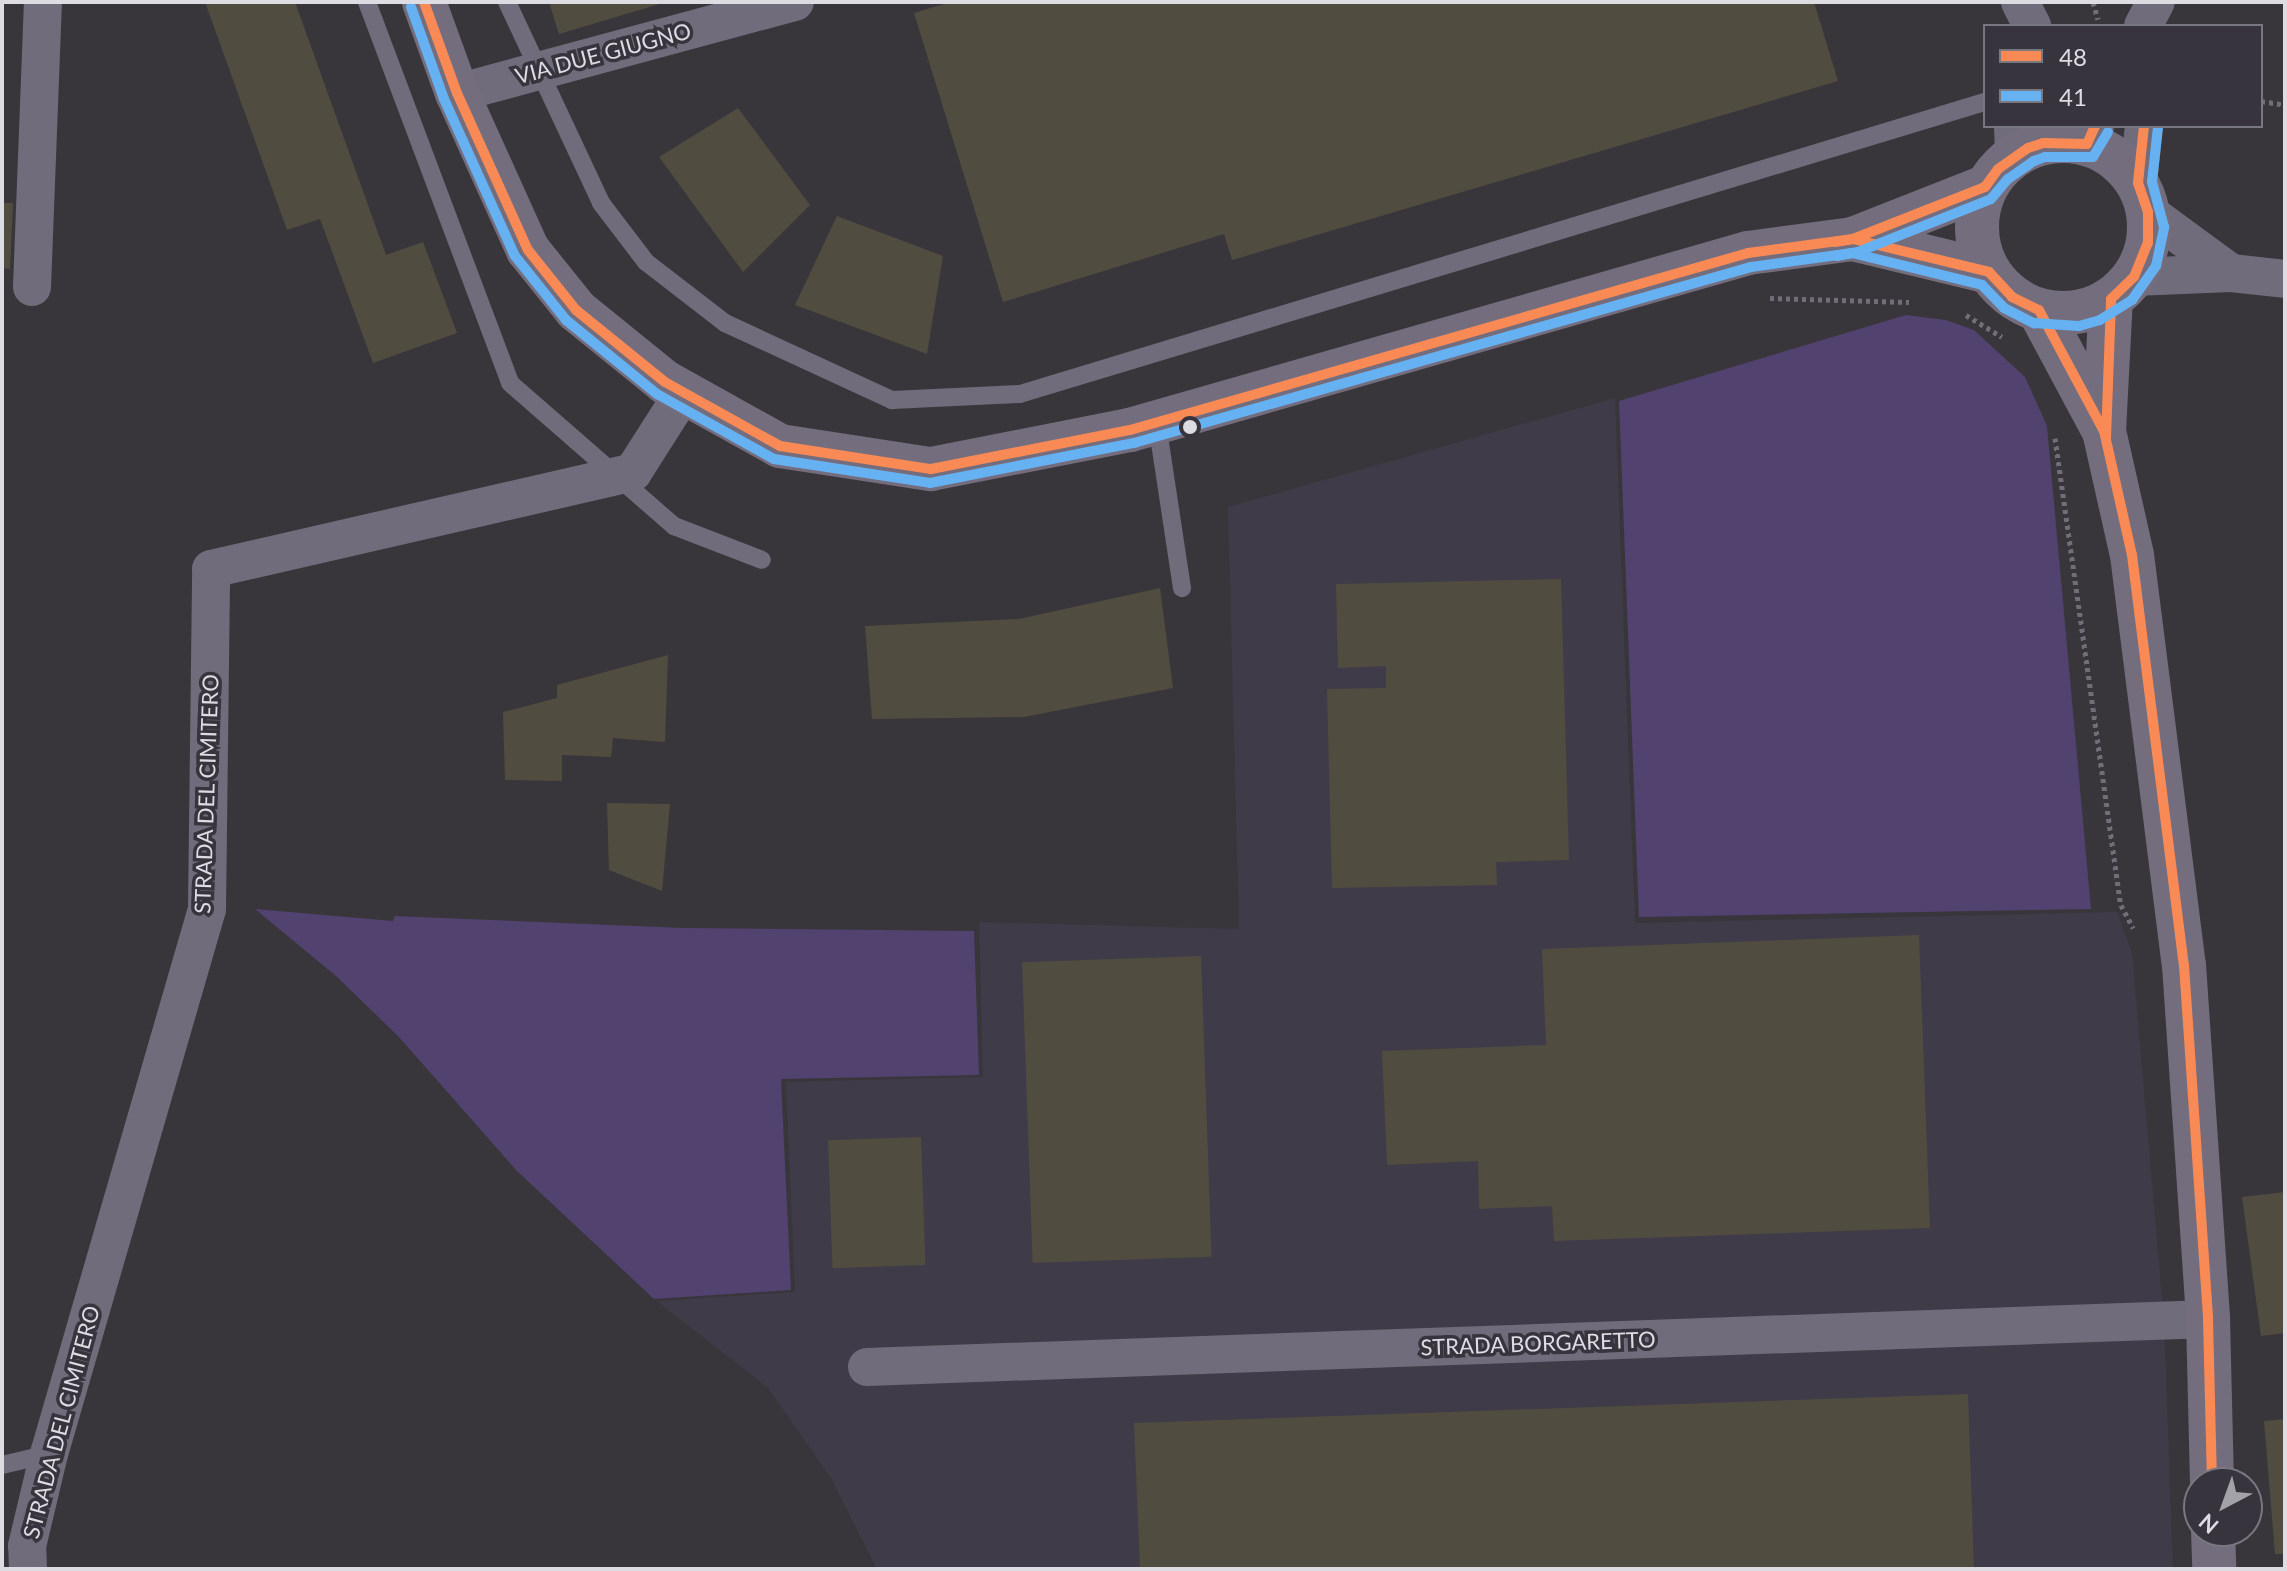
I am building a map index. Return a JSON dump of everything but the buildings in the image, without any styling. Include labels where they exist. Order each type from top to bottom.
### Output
[{"type":"street","points":[[32,287],[43,2]]},
{"type":"street","points":[[424,2],[457,93],[528,250],[576,310],[665,382],[780,446],[931,469],[1157,423],[1748,253],[1853,239],[1985,187]]},
{"type":"street","name":"VIA DUE GIUGNO","points":[[457,93],[795,2]]},
{"type":"street","points":[[2011,2],[2011,24]]},
{"type":"street","points":[[2020,2],[2031,24]]},
{"type":"street","points":[[2104,431],[2123,288],[2148,243],[2143,198],[2144,128]]},
{"type":"street","points":[[2231,273],[2143,198],[2109,154],[2080,134],[2043,143],[2014,141],[1985,187],[1978,209],[1977,233],[1989,272],[2012,297],[2039,310],[2075,313],[2123,288],[2231,273],[2285,279]]},
{"type":"street","points":[[1853,239],[1989,272]]},
{"type":"street","points":[[2039,310],[2104,431],[2132,555],[2184,965],[2208,1319],[2212,1467]]},
{"type":"street","name":"STRADA DEL CIMITERO","points":[[28,1569],[27,1546],[49,1454],[207,909],[211,569],[633,472],[684,392]]},
{"type":"street","name":"STRADA BORGARETTO","points":[[867,1367],[2208,1319]]},
{"type":"street","points":[[2213,1547],[2214,1569]]},
{"type":"lane","points":[[367,2],[510,383],[674,526],[762,560]]},
{"type":"lane","points":[[507,2],[601,203],[646,262],[725,323],[892,400],[1020,394],[1983,103]]},
{"type":"lane","points":[[1157,423],[1182,588]]},
{"type":"lane","points":[[2,1465],[49,1454]]},
{"type":"path","points":[[2093,2],[2098,19]]},
{"type":"path","points":[[2263,101],[2285,105]]},
{"type":"path","points":[[1896,250],[1909,302]]},
{"type":"path","points":[[1767,298],[1920,304]]},
{"type":"path","points":[[1957,313],[1970,316],[2012,343]]},
{"type":"path","points":[[2052,422],[2121,905],[2139,941]]},
{"type":"shaded area","points":[[1906,315],[1946,320],[1974,330],[2025,377],[2047,426],[2091,909],[1639,917],[1619,401]]},
{"type":"shaded area","points":[[1615,398],[1635,923],[2117,912],[2132,953],[2164,1321],[2173,1569],[877,1569],[831,1478],[768,1388],[657,1301],[795,1292],[786,1082],[983,1077],[979,922],[1239,929],[1228,507]]},
{"type":"shaded area","points":[[255,909],[393,921],[395,916],[685,928],[974,931],[979,1075],[781,1079],[791,1290],[654,1299],[517,1171],[398,1036],[336,976]]},
{"type":"transit line","name":"48","points":[[424,2],[457,93],[528,250],[576,310],[665,382],[780,446],[931,469],[1130,430],[1748,253],[1853,239],[1989,272],[2012,297],[2039,310],[2104,431],[2132,555],[2184,965],[2208,1319],[2212,1467]]},
{"type":"transit line","name":"41","points":[[411,7],[444,99],[515,256],[566,320],[657,394],[774,459],[930,483],[1134,443],[1751,267],[1852,253],[1982,285],[2004,308],[2034,323],[2079,326],[2100,320],[2132,300],[2156,266],[2164,227],[2152,182],[2158,128]]},
{"type":"transit line","name":"48","points":[[1835,242],[1853,239],[1985,187],[1998,169],[2028,148],[2043,143],[2087,144],[2094,128]]},
{"type":"transit line","name":"48","points":[[2106,438],[2111,299],[2134,277],[2148,243],[2148,212],[2138,183],[2144,128]]},
{"type":"transit line","name":"41","points":[[1837,256],[1858,252],[1991,199],[2008,179],[2034,161],[2045,157],[2093,157],[2108,132]]}]
